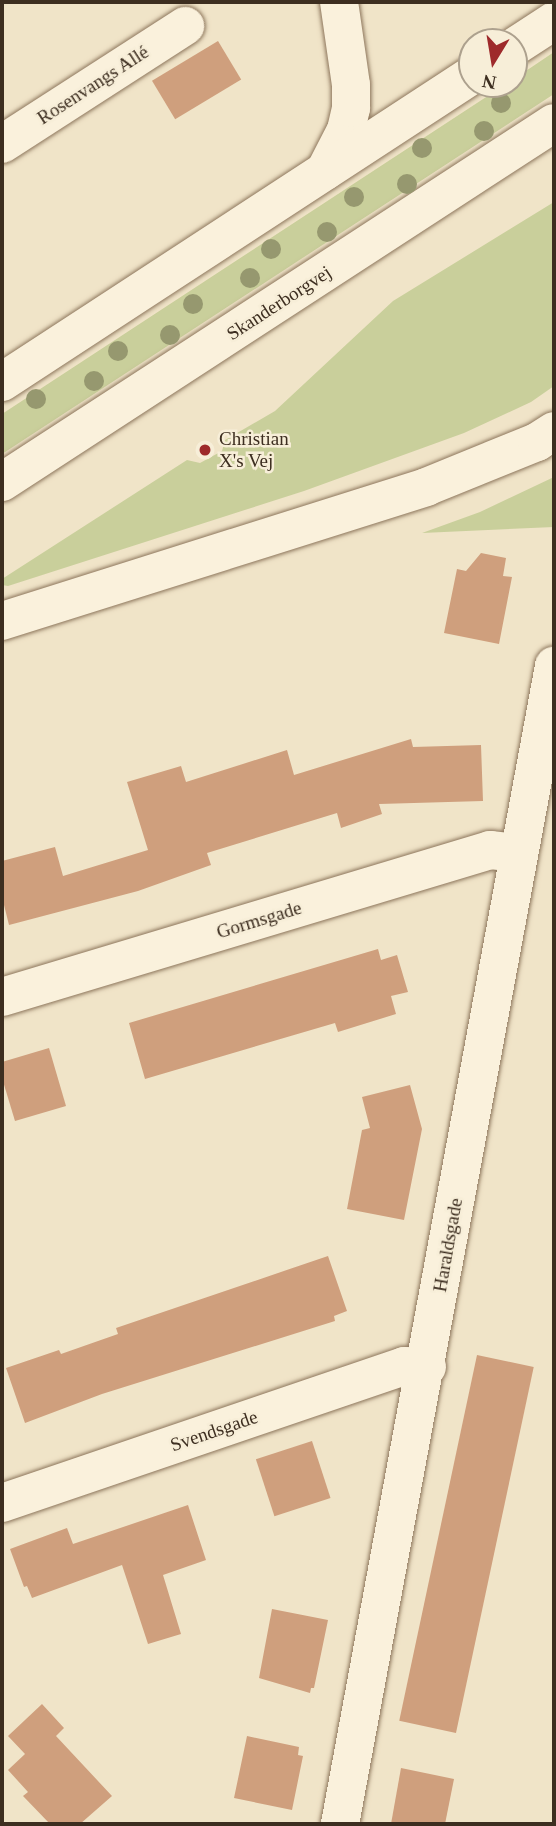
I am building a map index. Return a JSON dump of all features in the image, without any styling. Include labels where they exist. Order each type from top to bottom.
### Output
[{"type":"street","points":[[324,173],[346,130],[351,108],[351,85],[339,2]]},
{"type":"street","points":[[528,38],[554,21]]},
{"type":"street","name":"Rosenvangs Allé","points":[[2,144],[185,26]]},
{"type":"street","points":[[2,382],[458,84]]},
{"type":"street","name":"Skanderborgvej","points":[[2,482],[554,123]]},
{"type":"street","points":[[2,621],[426,487],[537,442],[554,431]]},
{"type":"street","name":"Haraldsgade","points":[[340,1824],[427,1367],[517,853],[554,666]]},
{"type":"street","name":"Gormsgade","points":[[2,997],[489,850],[517,853]]},
{"type":"street","name":"Svendsgade","points":[[2,1503],[404,1366],[427,1367]]},
{"type":"green space","points":[[554,52],[554,94],[2,454],[2,414],[485,98],[528,98],[528,70]]},
{"type":"green space","points":[[554,202],[554,386],[531,402],[464,433],[304,491],[8,586],[2,585],[2,579],[187,460],[200,463],[222,451],[225,440],[275,411],[393,301]]},
{"type":"green space","points":[[554,477],[554,527],[422,533],[480,512]]},
{"type":"building","points":[[218,41],[241,80],[175,119],[152,81]]},
{"type":"building","points":[[481,553],[506,558],[503,576],[512,577],[499,644],[444,633],[457,569],[466,571]]},
{"type":"building","points":[[411,739],[413,747],[481,745],[483,801],[379,804],[382,814],[341,828],[337,813],[207,853],[211,865],[138,891],[9,925],[2,897],[2,861],[55,847],[63,876],[148,850],[127,782],[181,766],[186,782],[287,750],[294,775]]},
{"type":"building","points":[[378,949],[381,960],[397,955],[408,992],[391,996],[396,1014],[338,1032],[335,1023],[145,1079],[129,1023]]},
{"type":"building","points":[[49,1048],[66,1106],[15,1121],[2,1078],[2,1062]]},
{"type":"building","points":[[410,1085],[422,1129],[404,1220],[347,1209],[362,1130],[370,1128],[362,1097]]},
{"type":"building","points":[[328,1256],[347,1311],[334,1316],[335,1321],[102,1394],[25,1423],[6,1368],[59,1350],[61,1354],[118,1334],[116,1328]]},
{"type":"building","points":[[477,1355],[534,1367],[456,1733],[399,1721]]},
{"type":"building","points":[[312,1441],[331,1498],[274,1516],[256,1459]]},
{"type":"building","points":[[188,1505],[206,1560],[163,1575],[181,1634],[148,1644],[122,1565],[32,1598],[27,1586],[24,1587],[10,1549],[67,1528],[73,1544]]},
{"type":"building","points":[[272,1609],[328,1620],[314,1688],[311,1688],[310,1693],[259,1678]]},
{"type":"building","points":[[42,1704],[64,1728],[56,1736],[112,1796],[80,1824],[50,1824],[23,1796],[28,1792],[8,1770],[25,1754],[8,1736]]},
{"type":"building","points":[[247,1736],[299,1747],[298,1755],[303,1756],[292,1810],[234,1798]]},
{"type":"building","points":[[401,1768],[454,1779],[445,1824],[391,1824]]},
{"type":"place","name":"Christian X's Vej","points":[[205,450]]}]
